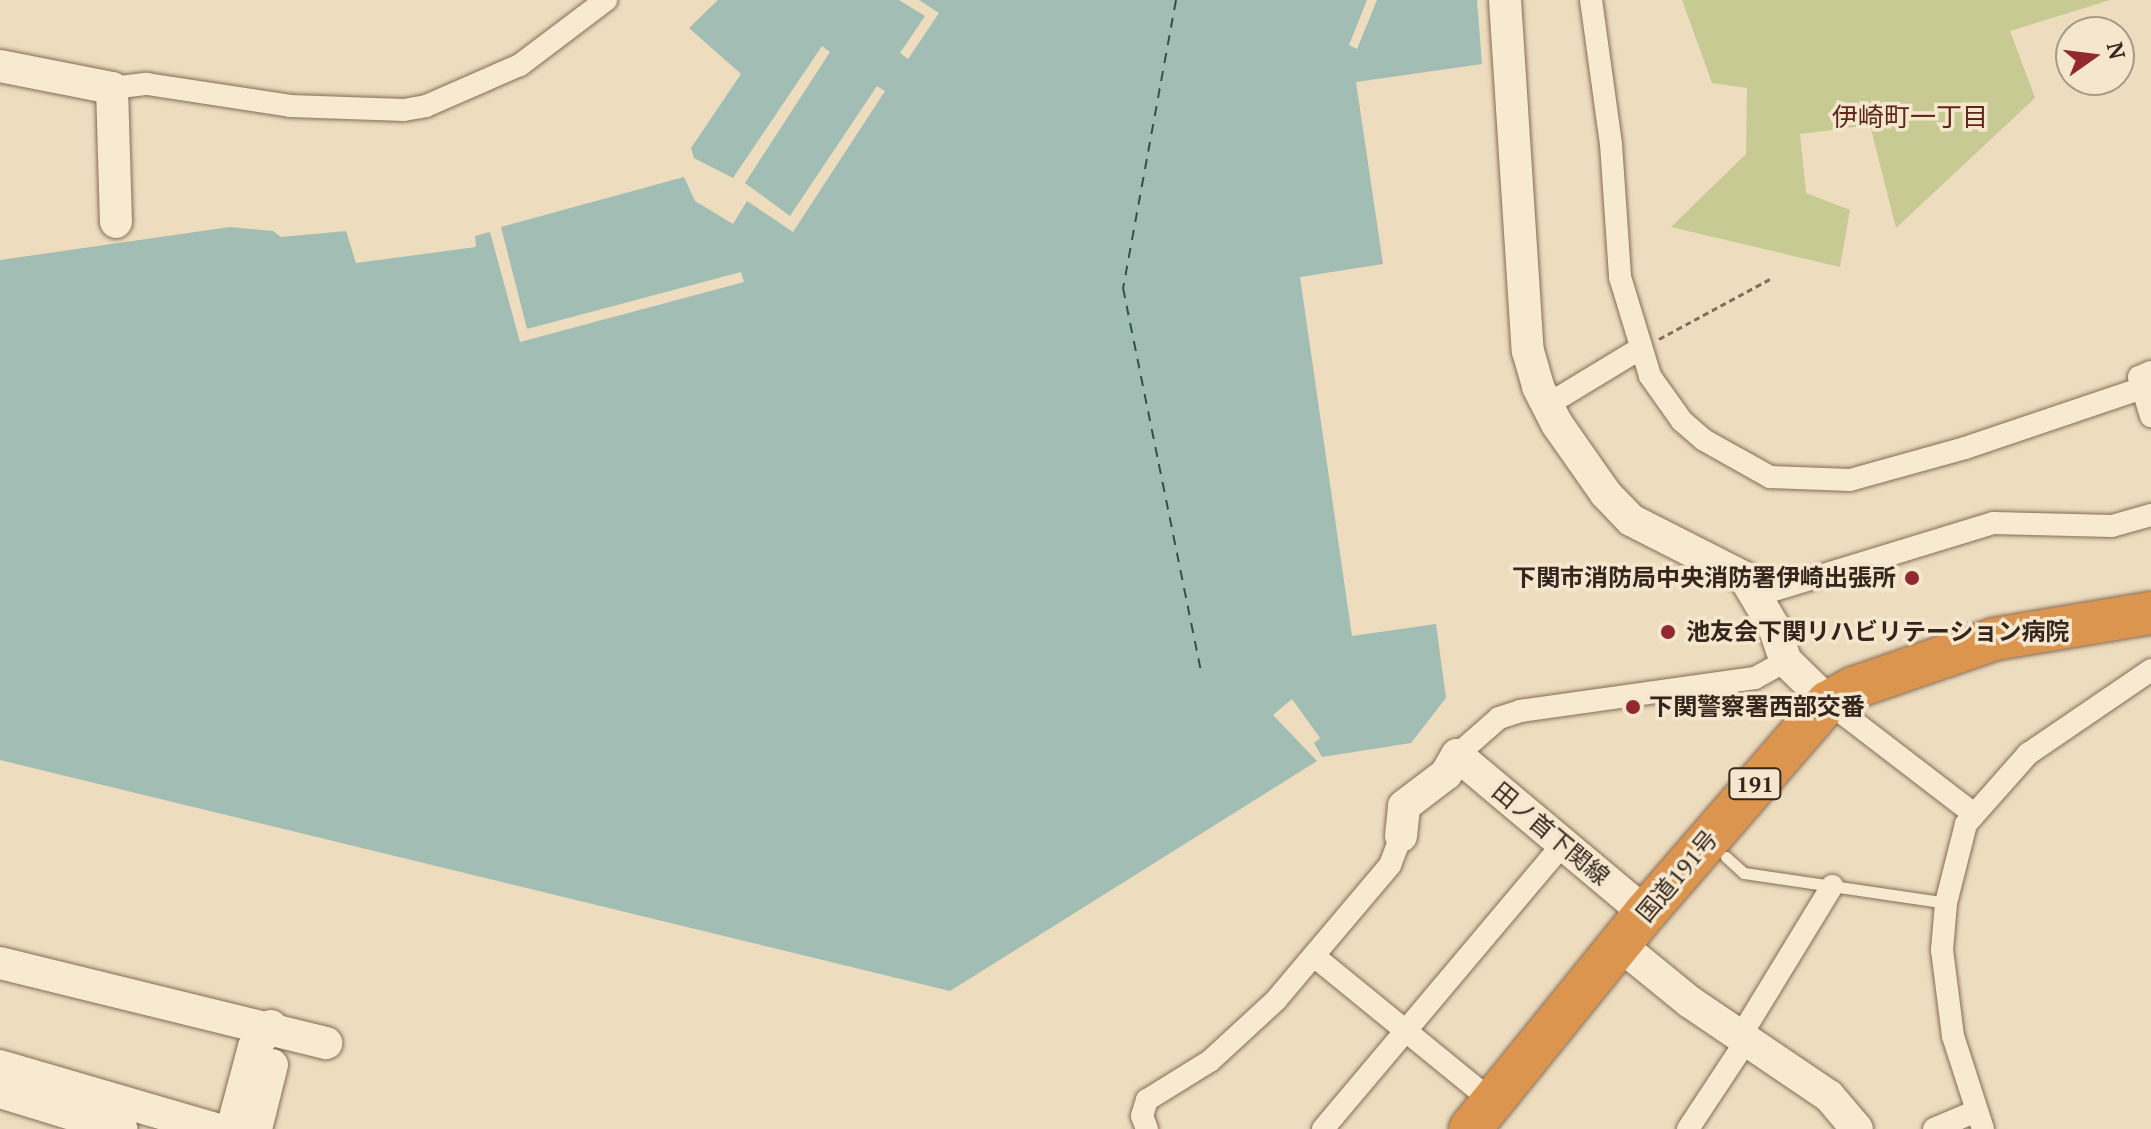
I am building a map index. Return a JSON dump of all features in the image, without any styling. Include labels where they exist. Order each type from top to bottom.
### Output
[{"type":"highway","name":"国道191号","points":[[1478,1121],[1633,929],[1828,702],[1853,688],[1995,639],[2151,613]]},
{"type":"street","points":[[0,66],[112,88],[147,84],[349,111],[426,106],[520,65],[606,0]]},
{"type":"street","points":[[1505,0],[1528,351],[1547,405],[1606,494],[1631,520],[1733,568],[1758,595],[1786,661],[1828,702],[1974,814]]},
{"type":"street","points":[[1591,0],[1611,144],[1620,277],[1650,376],[1682,421],[1704,440],[1770,477],[1834,481],[1888,471],[2147,380],[2151,416]]},
{"type":"street","points":[[112,88],[116,222]]},
{"type":"street","points":[[1547,405],[1641,348]]},
{"type":"street","points":[[1758,595],[1993,523],[2112,526],[2151,515]]},
{"type":"street","points":[[1147,1129],[1142,1116],[1147,1100],[1238,1039],[1314,956],[1390,865],[1401,836],[1404,806],[1446,774],[1457,755],[1499,718],[1520,711],[1755,678],[1786,661]]},
{"type":"street","points":[[1934,1129],[1978,1120],[1945,981],[1946,903],[1966,824],[2028,754],[2151,670]]},
{"type":"street","name":"田ノ首下関線","points":[[1457,755],[1563,844],[1633,929],[1743,1039],[1829,1096],[1857,1129]]},
{"type":"street","points":[[1323,1129],[1563,844]]},
{"type":"street","points":[[1688,1129],[1832,886]]},
{"type":"street","points":[[1314,956],[1406,1029],[1478,1121]]},
{"type":"street","points":[[0,963],[271,1026],[326,1043]]},
{"type":"street","points":[[232,1129],[254,1047],[271,1026]]},
{"type":"street","points":[[256,1129],[274,1053],[271,1026]]},
{"type":"street","points":[[0,1066],[215,1129]]},
{"type":"street","points":[[0,1092],[121,1129]]},
{"type":"lane","points":[[1726,857],[1744,873],[1946,903]]},
{"type":"path","points":[[1641,348],[1772,278]]},
{"type":"green space","points":[[1682,0],[2110,0],[2010,31],[2035,98],[1896,228],[1870,125],[1800,134],[1806,193],[1850,210],[1840,267],[1671,227],[1746,154],[1747,88],[1712,83]]},
{"type":"water","points":[[718,0],[899,0],[925,16],[900,53],[908,59],[939,13],[919,0],[1367,0],[1349,45],[1357,49],[1377,0],[1477,0],[1482,64],[1356,82],[1383,264],[1300,277],[1352,636],[1436,624],[1446,698],[1411,743],[1322,757],[1314,743],[1320,738],[1292,699],[1273,715],[1317,761],[950,991],[0,760],[0,260],[230,227],[273,231],[281,237],[346,231],[356,263],[476,247],[475,236],[490,232],[520,342],[744,282],[741,272],[527,329],[501,227],[684,177],[695,201],[733,224],[747,201],[793,232],[885,91],[877,86],[790,216],[745,183],[830,52],[822,46],[733,178],[694,158],[691,148],[741,74],[689,28]]},
{"type":"ferry route","points":[[1176,0],[1123,288],[1202,675]]},
{"type":"place","name":"下関市消防局中央消防署伊崎出張所","points":[[1912,578]]},
{"type":"place","name":"池友会下関リハビリテーション病院","points":[[1668,632]]},
{"type":"place","name":"下関警察署西部交番","points":[[1633,707]]},
{"type":"district","name":"伊崎町一丁目","points":[[1910,117]]}]
